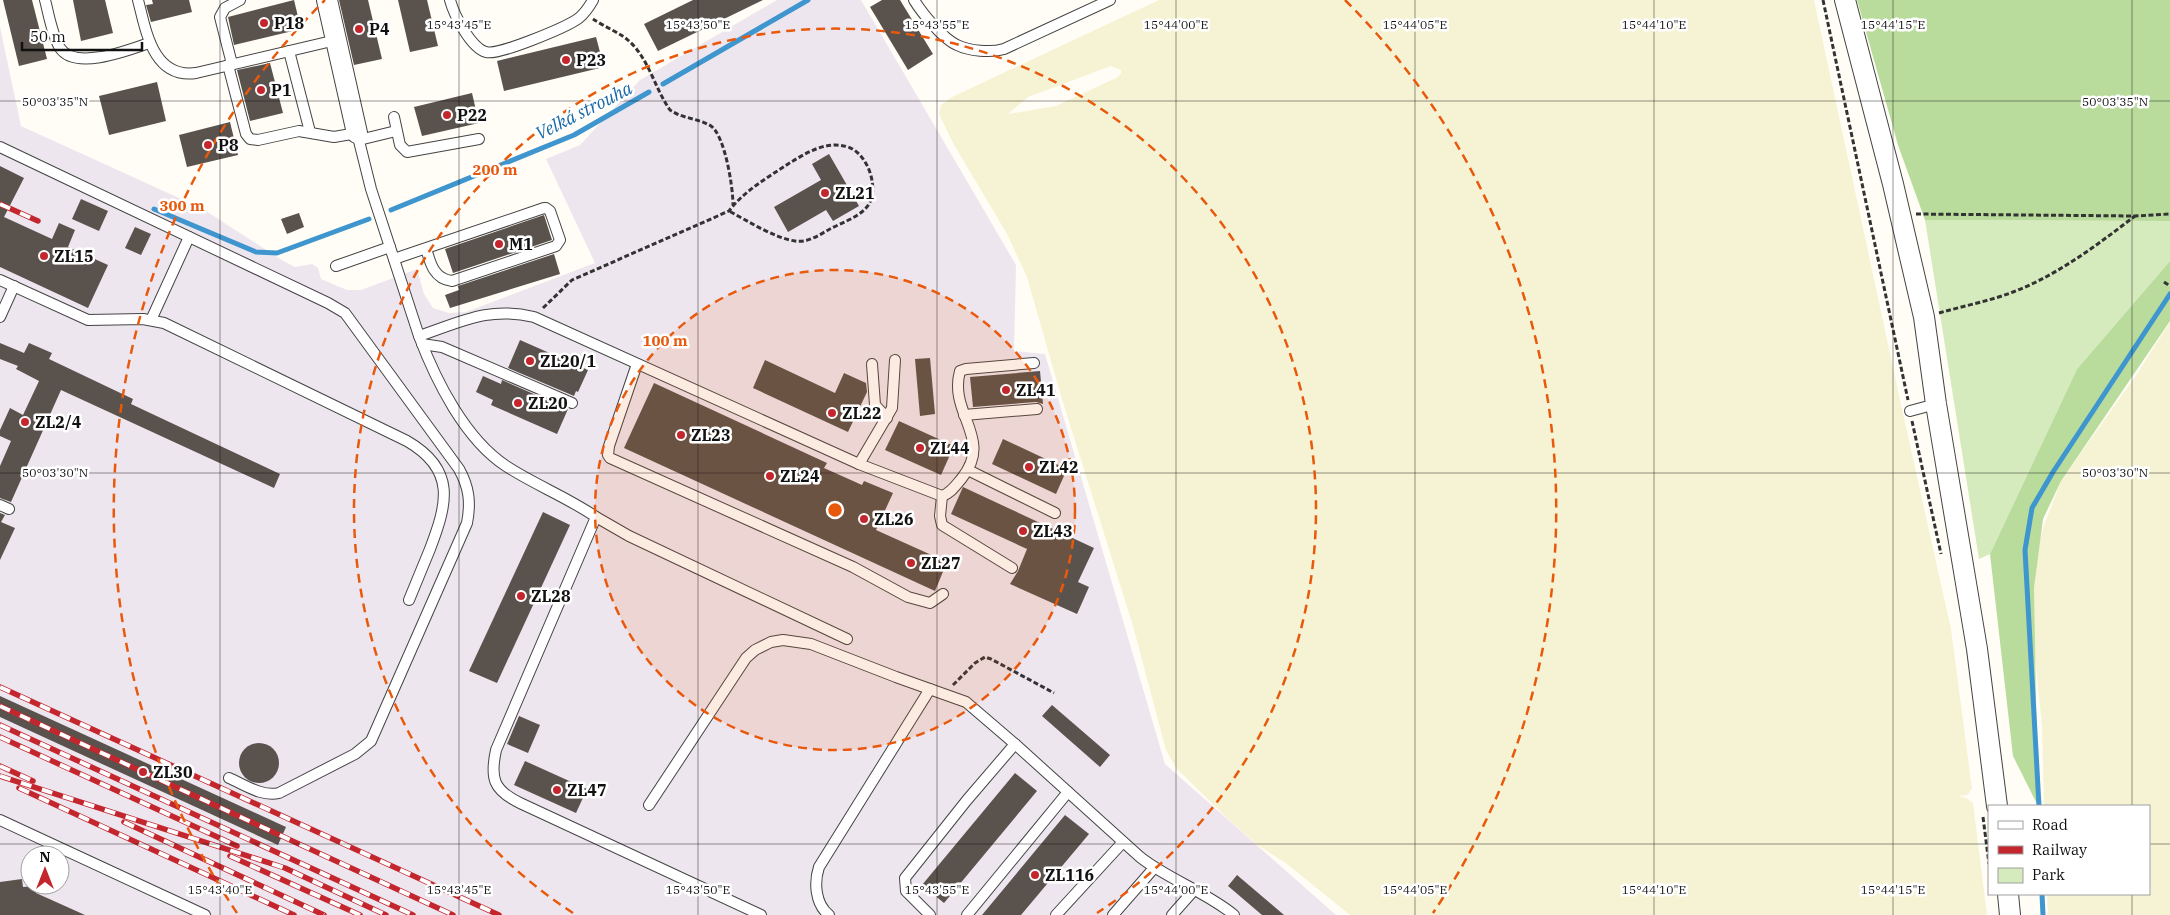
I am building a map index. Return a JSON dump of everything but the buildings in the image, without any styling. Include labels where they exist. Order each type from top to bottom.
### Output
[{"type":"street","points":[[327,0],[358,137]]},
{"type":"street","points":[[1845,0],[1924,317],[1936,404],[1977,650],[1990,805]]},
{"type":"street","points":[[2008,895],[2010,915]]},
{"type":"lane","points":[[45,0],[60,48],[69,56],[86,58],[110,56],[149,43]]},
{"type":"lane","points":[[138,0],[149,43],[158,57],[182,74],[196,74],[336,40]]},
{"type":"lane","points":[[240,0],[225,8],[220,17],[246,134],[250,140],[258,140],[293,131],[334,137],[358,137],[396,131]]},
{"type":"lane","points":[[450,0],[458,20],[477,48],[490,53],[505,50],[572,22],[584,13],[593,0]]},
{"type":"lane","points":[[914,0],[925,15],[955,44],[993,51],[1004,49],[1110,0]]},
{"type":"lane","points":[[288,51],[310,132]]},
{"type":"lane","points":[[394,117],[401,148],[411,152],[479,139]]},
{"type":"lane","points":[[358,137],[371,189],[420,340],[449,400],[478,442],[490,455],[515,472],[570,500],[629,536],[847,639]]},
{"type":"lane","points":[[0,148],[328,302],[345,313],[458,468],[469,492],[469,513],[463,533],[374,735],[366,746],[275,794],[257,791],[229,778]]},
{"type":"lane","points":[[394,259],[426,248],[546,208],[550,211],[560,240],[556,246],[452,281],[445,280],[434,272],[426,248]]},
{"type":"lane","points":[[151,320],[188,236]]},
{"type":"lane","points":[[336,266],[390,247]]},
{"type":"lane","points":[[0,280],[88,320],[151,320],[164,323],[408,441],[424,452],[432,460],[443,482],[445,504],[440,522],[409,600]]},
{"type":"lane","points":[[0,317],[14,286]]},
{"type":"lane","points":[[420,340],[494,313],[507,312],[534,318],[859,464],[942,496],[950,492],[968,470],[975,455],[975,447],[964,415],[959,378],[962,370],[1034,363]]},
{"type":"lane","points":[[420,340],[442,347],[572,403]]},
{"type":"lane","points":[[859,464],[887,418],[894,401],[895,360]]},
{"type":"lane","points":[[637,364],[609,446],[608,455],[610,458],[853,567],[908,597],[930,603],[944,594]]},
{"type":"lane","points":[[872,364],[875,405],[880,414],[887,418]]},
{"type":"lane","points":[[1910,410],[1936,404]]},
{"type":"lane","points":[[964,415],[1037,409]]},
{"type":"lane","points":[[968,470],[1055,513]]},
{"type":"lane","points":[[942,496],[940,516],[942,525],[1012,568]]},
{"type":"lane","points":[[596,517],[501,737],[493,766],[494,781],[504,793],[520,804],[761,915]]},
{"type":"lane","points":[[649,805],[739,667],[754,650],[763,645],[783,640],[812,644],[944,694],[974,708],[1154,868],[1216,901],[1234,915]]},
{"type":"lane","points":[[829,915],[821,905],[817,892],[815,882],[819,866],[930,689]]},
{"type":"lane","points":[[930,915],[906,891],[905,878],[955,814],[1015,744]]},
{"type":"lane","points":[[967,915],[1068,792]]},
{"type":"lane","points":[[0,820],[205,915]]},
{"type":"lane","points":[[1056,915],[1123,842]]},
{"type":"lane","points":[[1113,915],[1154,868]]},
{"type":"lane","points":[[1172,915],[1195,889]]},
{"type":"path","points":[[1823,0],[1944,564]]},
{"type":"path","points":[[584,13],[608,30],[623,36],[635,46],[670,110],[678,115],[707,124],[717,132],[732,188],[733,206]]},
{"type":"path","points":[[534,318],[572,280],[624,259],[729,211],[742,196],[769,176],[820,147],[841,146],[854,150],[862,157],[871,179],[872,196],[866,209],[803,242],[785,239],[729,211]]},
{"type":"path","points":[[1899,214],[2136,216],[2170,214]]},
{"type":"path","points":[[1924,317],[2013,292],[2056,272],[2096,246],[2136,216]]},
{"type":"path","points":[[2164,282],[2170,286]]},
{"type":"path","points":[[944,694],[976,663],[985,658],[992,659],[1054,692]]},
{"type":"shaded area","points":[[777,0],[861,0],[1016,265],[1014,351],[1045,354],[1165,764],[1336,915],[0,915],[0,27],[21,126],[201,208],[285,262],[295,267],[312,264],[318,268],[321,279],[347,290],[361,290],[417,269],[424,294],[433,308],[449,313],[466,312],[595,263],[546,159],[580,145],[640,80]]},
{"type":"shaded area","points":[[1159,0],[1814,0],[1951,629],[1972,789],[1967,795],[1959,796],[1973,803],[1987,915],[1350,915],[1287,864],[1256,844],[1176,768],[1166,750],[1133,626],[1061,396],[1027,277],[1007,234],[953,143],[939,114],[941,105],[954,96]],"holes":[[[1111,66],[1121,70],[1118,77],[1056,106],[1008,114],[1028,97]]]},
{"type":"shaded area","points":[[2170,322],[2170,915],[2048,915],[2047,895],[2150,895],[2150,805],[2044,805],[2042,726],[2034,645],[2034,588],[2037,554],[2043,528],[2061,481],[2137,374]]},
{"type":"green space","points":[[1857,0],[2170,0],[2170,221],[1925,220],[1898,145]]},
{"type":"green space","points":[[1925,220],[2170,221],[2170,261],[2077,369],[1990,554],[1979,559]]},
{"type":"green space","points":[[2170,261],[2170,321],[2061,481],[2043,519],[2034,588],[2038,805],[2013,756],[1990,554],[2077,369]]},
{"type":"waterway","name":"Velká strouha","points":[[663,84],[808,0]]},
{"type":"waterway","name":"Velká strouha","points":[[391,210],[574,135],[649,92]]},
{"type":"waterway","name":"Velká strouha","points":[[154,209],[256,252],[277,253],[369,219]]},
{"type":"waterway","points":[[2039,805],[2025,550],[2032,508],[2053,472],[2170,294]]},
{"type":"waterway","points":[[2042,895],[2043,915]]},
{"type":"railway","points":[[0,204],[38,221]]},
{"type":"railway","points":[[0,687],[499,915]]},
{"type":"railway","points":[[0,706],[453,915]]},
{"type":"railway","points":[[0,725],[413,915]]},
{"type":"railway","points":[[0,737],[237,846]]},
{"type":"railway","points":[[0,766],[33,781]]},
{"type":"railway","points":[[0,776],[285,868],[386,915]]},
{"type":"railway","points":[[19,788],[294,915]]},
{"type":"railway","points":[[124,822],[324,915]]},
{"type":"railway","points":[[230,856],[360,915]]},
{"type":"place","name":"P18","points":[[264,23]]},
{"type":"place","name":"P4","points":[[359,29]]},
{"type":"place","name":"P23","points":[[566,60]]},
{"type":"place","name":"P1","points":[[261,90]]},
{"type":"place","name":"P22","points":[[447,115]]},
{"type":"place","name":"P8","points":[[208,145]]},
{"type":"place","name":"ZL21","points":[[825,193]]},
{"type":"place","name":"M1","points":[[499,244]]},
{"type":"place","name":"ZL15","points":[[44,256]]},
{"type":"place","name":"ZL20/1","points":[[530,361]]},
{"type":"place","name":"ZL41","points":[[1006,390]]},
{"type":"place","name":"ZL20","points":[[518,403]]},
{"type":"place","name":"ZL22","points":[[832,413]]},
{"type":"place","name":"ZL2/4","points":[[25,422]]},
{"type":"place","name":"ZL23","points":[[681,435]]},
{"type":"place","name":"ZL44","points":[[920,448]]},
{"type":"place","name":"ZL42","points":[[1029,467]]},
{"type":"place","name":"ZL24","points":[[770,476]]},
{"type":"place","name":"ZL26","points":[[864,519]]},
{"type":"place","name":"ZL43","points":[[1023,531]]},
{"type":"place","name":"ZL27","points":[[911,563]]},
{"type":"place","name":"ZL28","points":[[521,596]]},
{"type":"place","name":"ZL30","points":[[143,772]]},
{"type":"place","name":"ZL47","points":[[557,790]]},
{"type":"place","name":"ZL116","points":[[1035,875]]}]
